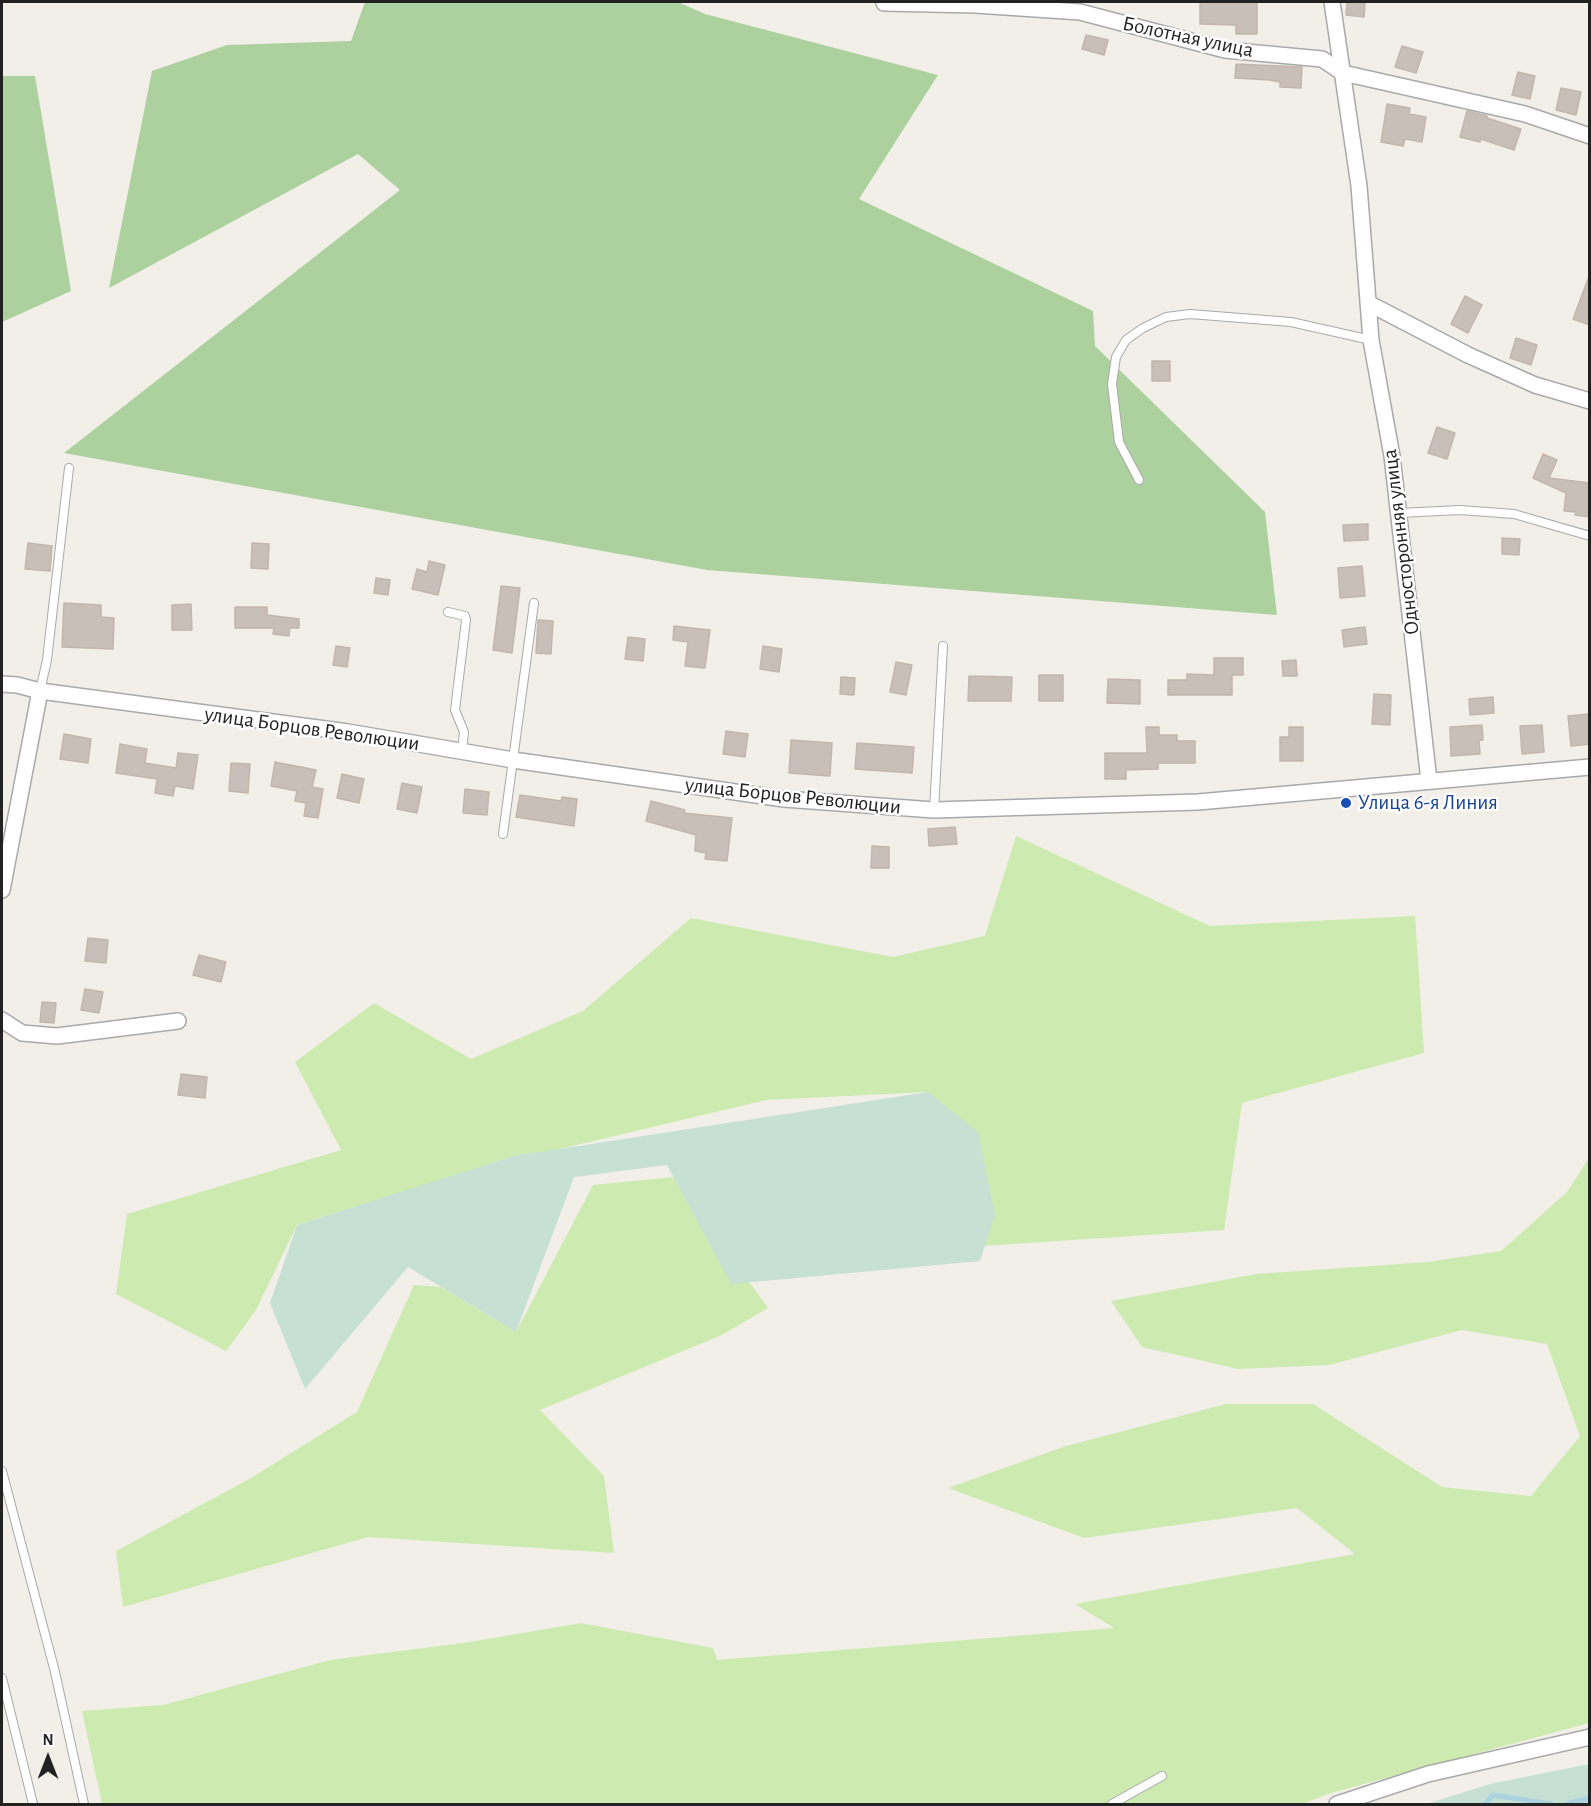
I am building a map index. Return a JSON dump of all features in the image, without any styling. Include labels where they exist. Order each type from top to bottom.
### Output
[{"type":"street","name":"Односторонняя улица","points":[[1332,2],[1359,186],[1371,340],[1392,456],[1430,781]]},
{"type":"street","name":"Болотная улица","points":[[884,3],[976,5],[1080,12],[1225,50],[1322,60],[1343,73],[1525,114],[1590,136]]},
{"type":"street","points":[[1368,303],[1468,356],[1535,385],[1590,401]]},
{"type":"street","name":"улица Борцов Революции","points":[[2,684],[348,732],[513,760],[784,799],[934,810],[1198,802],[1590,767]]},
{"type":"street","points":[[2,890],[40,691]]},
{"type":"street","points":[[2,1020],[21,1033],[57,1036],[178,1021]]},
{"type":"street","points":[[1337,1804],[1428,1774],[1590,1737]]},
{"type":"lane","points":[[1139,480],[1119,442],[1112,384],[1116,357],[1126,340],[1143,328],[1166,317],[1190,314],[1291,322],[1371,340]]},
{"type":"lane","points":[[40,691],[47,660],[69,468]]},
{"type":"lane","points":[[1399,513],[1460,510],[1514,514],[1590,536]]},
{"type":"lane","points":[[503,834],[534,603]]},
{"type":"lane","points":[[448,612],[465,616],[466,620],[455,710],[464,732],[462,751]]},
{"type":"lane","points":[[934,810],[943,646]]},
{"type":"lane","points":[[2,1471],[55,1672],[84,1804]]},
{"type":"lane","points":[[2,1678],[33,1804]]},
{"type":"lane","points":[[1110,1804],[1162,1776]]},
{"type":"green space","points":[[365,2],[678,2],[705,14],[938,75],[859,199],[1093,311],[1095,346],[1265,512],[1277,615],[707,570],[64,453],[400,190],[358,154],[109,288],[152,71],[227,45],[351,41]]},
{"type":"green space","points":[[2,76],[35,76],[71,291],[2,322]]},
{"type":"green space","points":[[1016,836],[1210,926],[1415,916],[1424,1053],[1242,1103],[1224,1230],[952,1248],[928,1092],[766,1100],[472,1170],[297,1225],[256,1310],[226,1351],[116,1294],[127,1214],[341,1150],[295,1062],[374,1003],[471,1059],[583,1011],[691,918],[893,957],[985,936]]},
{"type":"green space","points":[[928,1092],[978,1132],[995,1215],[980,1261],[731,1284],[667,1165],[574,1177],[516,1332],[408,1267],[305,1389],[270,1303],[297,1225],[514,1156]]},
{"type":"green space","points":[[1589,1158],[1589,1723],[1331,1793],[1301,1804],[102,1804],[82,1711],[163,1705],[330,1660],[470,1642],[581,1623],[713,1648],[717,1660],[1114,1628],[1075,1604],[1355,1554],[1297,1508],[1084,1538],[948,1488],[1066,1446],[1226,1404],[1313,1404],[1442,1487],[1531,1496],[1580,1436],[1547,1344],[1462,1330],[1329,1365],[1238,1369],[1142,1347],[1111,1301],[1256,1274],[1428,1262],[1501,1251],[1567,1192]]},
{"type":"green space","points":[[674,1177],[768,1308],[722,1335],[540,1410],[604,1476],[614,1553],[368,1537],[123,1607],[116,1551],[251,1478],[357,1412],[414,1285],[441,1287],[516,1332],[593,1185]]},
{"type":"green space","points":[[1589,1764],[1589,1804],[1426,1804],[1490,1784]]},
{"type":"building","points":[[1200,2],[1257,2],[1257,34],[1236,34],[1236,25],[1200,24]]},
{"type":"building","points":[[1347,2],[1365,2],[1364,17],[1346,15]]},
{"type":"building","points":[[1086,35],[1108,40],[1104,55],[1082,49]]},
{"type":"building","points":[[1402,46],[1423,52],[1416,73],[1395,67]]},
{"type":"building","points":[[1236,64],[1302,67],[1301,88],[1280,87],[1280,82],[1270,80],[1235,78]]},
{"type":"building","points":[[1518,72],[1535,76],[1530,99],[1512,95]]},
{"type":"building","points":[[1561,88],[1581,92],[1576,115],[1556,110]]},
{"type":"building","points":[[1387,104],[1410,108],[1409,114],[1426,117],[1422,142],[1405,139],[1403,146],[1381,142]]},
{"type":"building","points":[[1467,111],[1521,129],[1514,150],[1481,139],[1480,142],[1460,137]]},
{"type":"building","points":[[1588,279],[1590,279],[1590,325],[1573,319]]},
{"type":"building","points":[[1465,296],[1482,305],[1468,333],[1451,324]]},
{"type":"building","points":[[1516,338],[1537,345],[1531,365],[1510,358]]},
{"type":"building","points":[[1152,361],[1170,361],[1170,381],[1152,381]]},
{"type":"building","points":[[1437,427],[1455,433],[1447,459],[1428,453]]},
{"type":"building","points":[[1543,454],[1557,460],[1549,478],[1590,483],[1590,517],[1564,511],[1566,493],[1533,478]]},
{"type":"building","points":[[1368,524],[1368,540],[1344,541],[1343,525]]},
{"type":"building","points":[[1502,538],[1520,539],[1519,555],[1502,554]]},
{"type":"building","points":[[28,543],[52,546],[50,571],[25,569]]},
{"type":"building","points":[[252,543],[269,544],[268,569],[251,568]]},
{"type":"building","points":[[429,561],[445,565],[438,595],[412,589],[417,569],[427,572]]},
{"type":"building","points":[[1362,566],[1365,596],[1340,598],[1338,568]]},
{"type":"building","points":[[376,578],[390,580],[388,595],[374,593]]},
{"type":"building","points":[[501,586],[520,588],[512,653],[493,650]]},
{"type":"building","points":[[64,603],[101,605],[101,617],[114,618],[113,649],[62,647]]},
{"type":"building","points":[[191,604],[192,630],[172,630],[172,605]]},
{"type":"building","points":[[235,607],[267,607],[267,615],[299,619],[299,628],[290,628],[289,636],[273,634],[274,628],[235,628]]},
{"type":"building","points":[[538,620],[553,621],[551,654],[536,653]]},
{"type":"building","points":[[674,626],[710,630],[705,668],[685,666],[688,642],[673,640]]},
{"type":"building","points":[[1365,627],[1367,644],[1344,647],[1342,630]]},
{"type":"building","points":[[628,637],[645,639],[643,661],[625,659]]},
{"type":"building","points":[[336,646],[350,648],[347,667],[333,665]]},
{"type":"building","points":[[763,646],[782,649],[779,672],[760,669]]},
{"type":"building","points":[[1214,658],[1243,658],[1243,675],[1232,675],[1232,695],[1168,695],[1168,680],[1187,680],[1187,674],[1214,675]]},
{"type":"building","points":[[1296,660],[1297,676],[1283,676],[1282,661]]},
{"type":"building","points":[[896,662],[912,665],[906,695],[890,692]]},
{"type":"building","points":[[1039,675],[1063,675],[1063,701],[1039,701]]},
{"type":"building","points":[[969,676],[1012,677],[1011,701],[968,701]]},
{"type":"building","points":[[841,677],[855,678],[854,695],[840,694]]},
{"type":"building","points":[[1108,679],[1140,680],[1140,704],[1107,703]]},
{"type":"building","points":[[1374,694],[1391,695],[1390,725],[1372,724]]},
{"type":"building","points":[[1493,697],[1494,713],[1470,715],[1469,699]]},
{"type":"building","points":[[1589,714],[1590,744],[1571,746],[1568,716]]},
{"type":"building","points":[[1482,725],[1483,740],[1479,740],[1480,754],[1451,756],[1450,727]]},
{"type":"building","points":[[1542,725],[1544,752],[1522,754],[1520,726]]},
{"type":"building","points":[[1146,727],[1159,727],[1159,735],[1177,735],[1177,741],[1195,741],[1195,763],[1158,763],[1158,769],[1126,770],[1126,779],[1105,779],[1105,753],[1147,753]]},
{"type":"building","points":[[1289,727],[1303,727],[1303,761],[1280,761],[1280,737],[1289,737]]},
{"type":"building","points":[[726,731],[748,734],[745,757],[723,754]]},
{"type":"building","points":[[64,734],[91,739],[88,763],[60,759]]},
{"type":"building","points":[[791,740],[832,743],[830,776],[789,773]]},
{"type":"building","points":[[857,743],[914,747],[912,773],[855,769]]},
{"type":"building","points":[[120,744],[147,749],[145,763],[176,768],[178,753],[198,755],[193,789],[175,786],[173,796],[155,793],[157,779],[116,773]]},
{"type":"building","points":[[275,762],[316,770],[312,787],[323,789],[318,818],[304,816],[306,803],[295,801],[297,791],[271,786]]},
{"type":"building","points":[[231,763],[250,764],[248,793],[229,791]]},
{"type":"building","points":[[342,774],[364,779],[359,803],[337,798]]},
{"type":"building","points":[[402,783],[422,787],[417,813],[397,809]]},
{"type":"building","points":[[465,789],[489,792],[487,815],[463,813]]},
{"type":"building","points":[[520,795],[561,801],[562,797],[577,799],[574,826],[516,817]]},
{"type":"building","points":[[651,801],[685,810],[684,813],[732,818],[727,861],[705,859],[706,853],[695,851],[696,835],[646,821]]},
{"type":"building","points":[[955,827],[957,844],[929,846],[928,829]]},
{"type":"building","points":[[872,846],[889,847],[889,868],[871,868]]},
{"type":"building","points":[[88,938],[108,940],[106,963],[85,961]]},
{"type":"building","points":[[199,955],[226,962],[221,982],[193,975]]},
{"type":"building","points":[[85,989],[103,992],[99,1013],[81,1010]]},
{"type":"building","points":[[42,1002],[56,1003],[54,1023],[40,1022]]},
{"type":"building","points":[[181,1074],[207,1077],[205,1098],[178,1095]]},
{"type":"waterway","points":[[1485,1804],[1493,1795],[1551,1804]]},
{"type":"waterway","points":[[1567,1804],[1590,1798]]},
{"type":"place","name":"Улица 6-я Линия","points":[[1346,803]]}]
